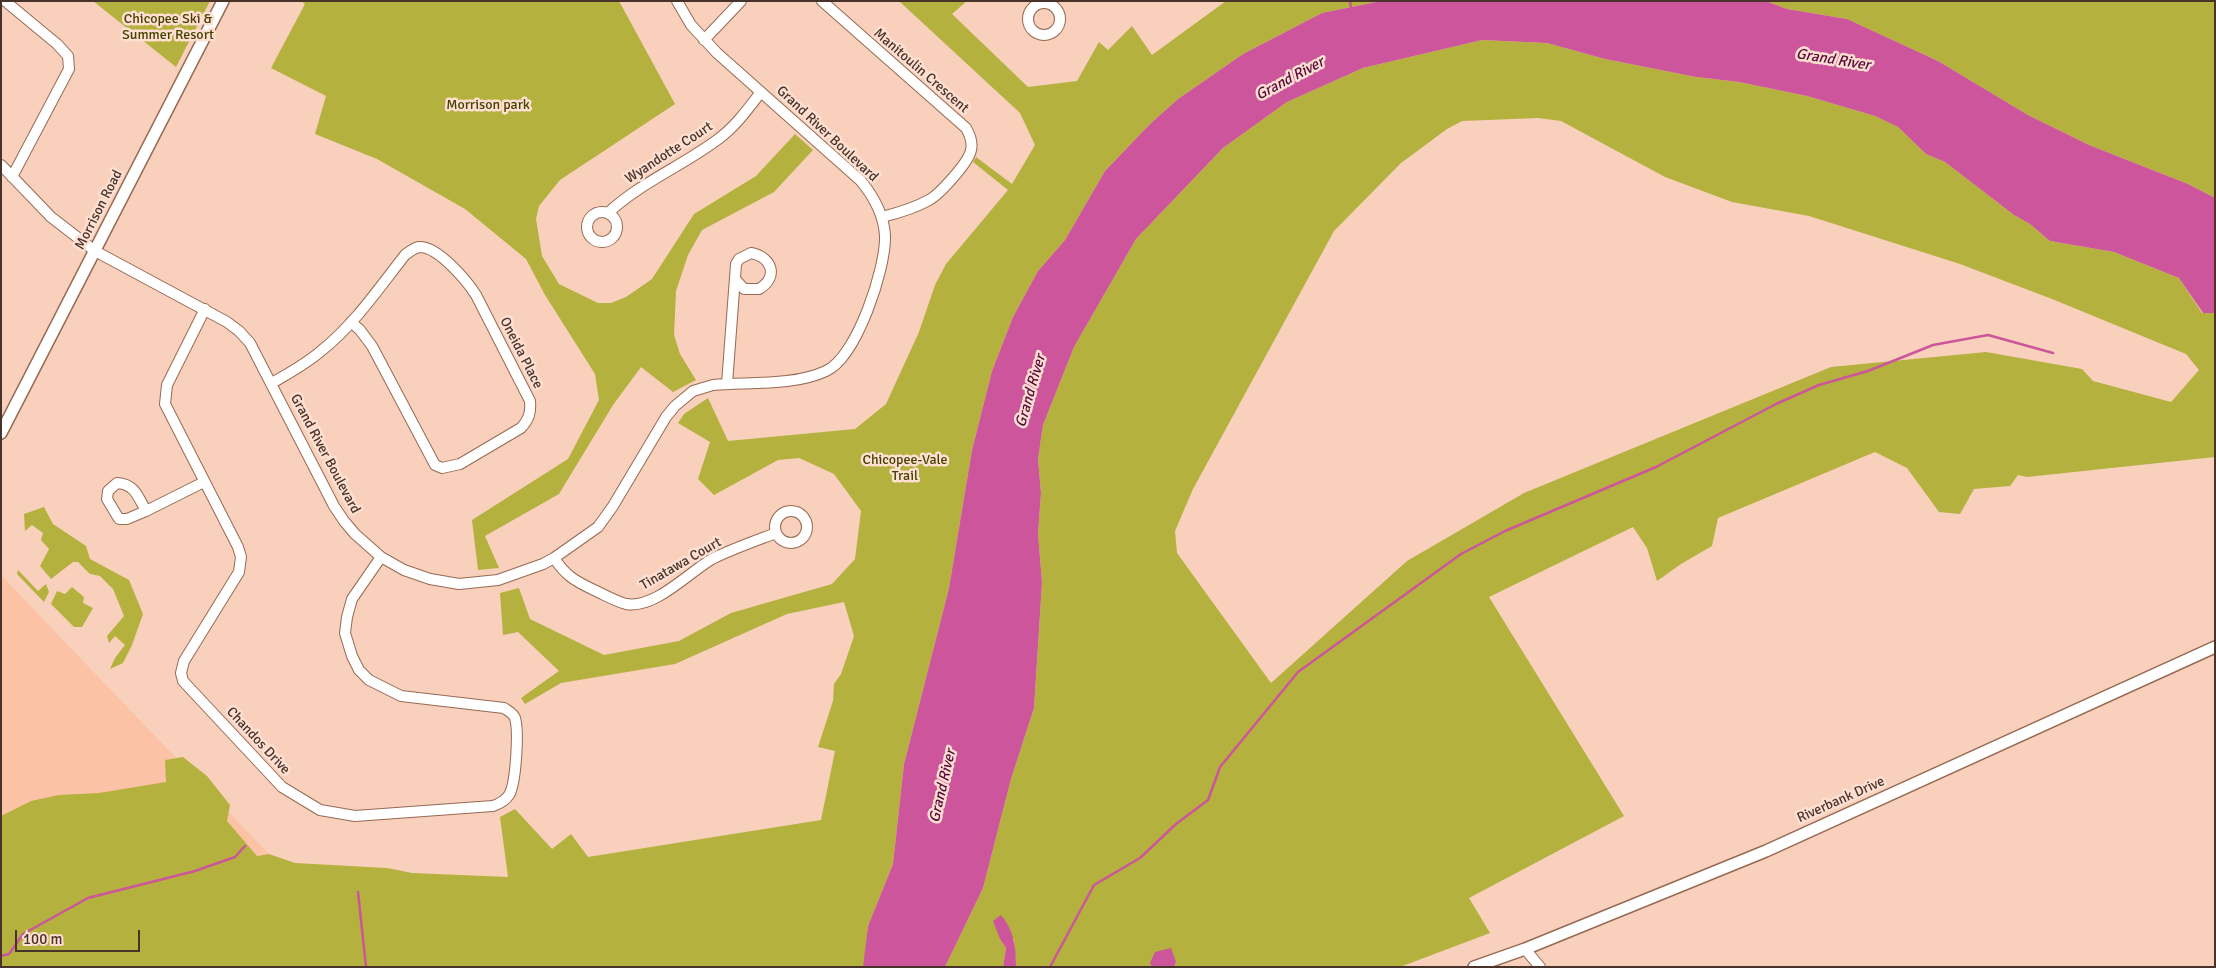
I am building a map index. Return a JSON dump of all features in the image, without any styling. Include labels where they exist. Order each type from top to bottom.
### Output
[{"type":"street","points":[[5,1],[57,44],[68,56],[68,69],[12,177]]},
{"type":"street","name":"Morrison Road","points":[[1,433],[223,1]]},
{"type":"street","name":"Grand River Boulevard","points":[[1,165],[51,217],[95,251],[227,322],[250,343],[334,506],[355,534],[381,557],[404,570],[430,579],[459,584],[510,578],[554,558],[598,527],[613,506],[666,416],[685,396],[701,388],[727,384],[805,379],[828,370],[842,360],[858,333],[884,255],[885,236],[882,217],[873,195],[861,181],[704,40],[691,25],[677,1]]},
{"type":"street","points":[[704,40],[742,1]]},
{"type":"street","name":"Manitoulin Crescent","points":[[822,1],[966,128],[972,142],[969,156],[940,192],[921,204],[882,217]]},
{"type":"street","name":"Wyandotte Court","points":[[608,213],[624,198],[717,140],[732,127],[761,92]]},
{"type":"street","name":"Oneida Place","points":[[272,383],[303,365],[322,351],[350,322],[406,255],[418,247],[434,252],[467,281],[476,295],[530,400],[531,411],[528,420],[521,428],[460,464],[442,468],[434,465],[372,346],[360,330],[350,322]]},
{"type":"street","points":[[727,384],[733,291],[736,280]]},
{"type":"street","name":"Chandos Drive","points":[[205,310],[166,385],[164,395],[169,414],[238,547],[241,564],[239,572],[184,662],[181,673],[188,688],[282,787],[320,810],[355,816],[493,806],[503,802],[510,794],[514,782],[517,732],[515,717],[510,712],[504,708],[400,696],[369,680],[360,670],[352,656],[345,632],[346,616],[352,599],[381,557]]},
{"type":"street","points":[[146,511],[204,482]]},
{"type":"street","name":"Tinatawa Court","points":[[554,558],[562,571],[574,580],[616,601],[639,604],[664,592],[714,558],[776,533]]},
{"type":"street","name":"Riverbank Drive","points":[[1474,967],[1525,949],[1766,851],[2215,648]]},
{"type":"street","points":[[1525,949],[1540,967]]},
{"type":"shaded area","points":[[1,575],[103,682],[269,854],[1,884]]},
{"type":"green space","name":"Chicopee Ski & Summer Resort","points":[[93,1],[210,1],[176,67]]},
{"type":"green space","name":"Morrison park","points":[[301,1],[619,1],[675,104],[560,180],[539,206],[536,219],[542,256],[559,284],[598,303],[611,303],[626,297],[652,279],[694,214],[756,176],[795,134],[813,150],[774,192],[702,230],[688,255],[676,291],[674,335],[680,354],[696,380],[673,392],[641,367],[613,405],[559,494],[485,536],[499,568],[478,570],[472,520],[568,459],[599,400],[595,374],[545,295],[526,259],[465,209],[377,159],[315,134],[326,96],[271,68],[305,4]]},
{"type":"green space","name":"Chicopee-Vale Trail","points":[[899,1],[967,1],[952,14],[1028,87],[1077,81],[1099,42],[1108,50],[1132,26],[1152,55],[1226,1],[1381,1],[1322,13],[1243,54],[1178,99],[1150,124],[1105,171],[1065,240],[1038,271],[1013,317],[992,371],[972,450],[949,588],[904,764],[893,864],[868,926],[864,967],[1,967],[1,816],[31,801],[59,795],[99,793],[166,782],[165,760],[183,757],[207,776],[230,805],[227,821],[257,856],[269,854],[295,863],[387,868],[412,873],[508,877],[500,817],[515,809],[552,849],[571,834],[588,857],[821,820],[835,751],[818,747],[833,701],[834,684],[841,674],[854,636],[844,602],[787,614],[675,664],[561,683],[525,704],[521,698],[559,671],[518,632],[503,635],[500,593],[519,588],[530,619],[604,655],[679,641],[731,613],[832,584],[855,559],[861,511],[834,474],[799,458],[778,460],[714,495],[698,479],[710,442],[678,423],[684,414],[708,398],[728,441],[855,429],[886,404],[919,332],[935,285],[946,264],[1008,190],[973,162],[976,157],[1012,184],[1035,145],[1020,113]]},
{"type":"green space","points":[[1766,1],[2215,1],[2215,198],[2188,184],[2089,145],[2028,115],[1938,61],[1847,19],[1787,9]]},
{"type":"green space","points":[[1482,40],[1547,43],[1605,59],[1696,77],[1739,82],[1807,96],[1875,116],[1898,127],[1926,154],[1945,162],[2014,215],[2030,224],[2050,241],[2114,252],[2179,278],[2202,313],[2215,313],[2215,457],[2027,477],[2018,475],[2010,486],[1974,489],[1960,514],[1939,512],[1907,468],[1875,452],[1718,518],[1712,546],[1657,581],[1647,548],[1633,527],[1489,597],[1624,816],[1469,898],[1490,933],[1400,967],[1174,967],[1176,962],[1151,963],[1152,967],[1016,967],[1014,939],[1000,939],[1006,948],[1003,967],[945,967],[983,888],[1011,779],[1034,708],[1042,582],[1038,534],[1041,493],[1038,459],[1043,425],[1074,347],[1136,239],[1223,148],[1287,102],[1363,68]],"holes":[[[1538,118],[1561,121],[1665,177],[1732,202],[1809,216],[1960,264],[2052,299],[2186,354],[2199,370],[2171,402],[2093,381],[2082,369],[1986,352],[1831,367],[1524,493],[1407,561],[1271,683],[1177,553],[1175,531],[1193,489],[1334,231],[1401,163],[1447,129],[1462,121]]]},
{"type":"green space","points":[[44,507],[53,524],[86,546],[90,559],[129,580],[143,614],[132,645],[123,663],[110,669],[115,658],[125,645],[115,636],[109,643],[107,636],[124,616],[113,589],[100,576],[90,574],[78,562],[73,562],[51,579],[40,566],[49,549],[41,540],[43,533],[32,525],[25,531],[24,514]]},
{"type":"green space","points":[[18,570],[38,591],[46,584],[49,592],[44,602],[17,574]]},
{"type":"green space","points":[[72,587],[84,597],[83,603],[93,608],[82,627],[74,627],[51,604],[57,591],[65,594]]},
{"type":"water","name":"Grand River","points":[[1381,1],[1766,1],[1787,9],[1847,19],[1938,61],[2028,115],[2089,145],[2188,184],[2215,198],[2215,313],[2203,313],[2179,278],[2114,252],[2050,241],[2030,224],[2014,215],[1945,162],[1926,154],[1898,127],[1875,116],[1807,96],[1739,82],[1696,77],[1605,59],[1547,43],[1482,40],[1363,68],[1287,102],[1223,148],[1136,239],[1074,347],[1043,425],[1038,459],[1041,493],[1038,534],[1042,582],[1034,708],[1011,779],[983,888],[945,967],[863,967],[868,926],[893,864],[904,764],[949,588],[972,450],[992,371],[1013,317],[1038,271],[1065,240],[1105,171],[1150,124],[1178,99],[1243,54],[1322,13]]},
{"type":"water","points":[[1001,915],[1009,927],[1013,939],[1016,967],[1003,967],[1006,948],[1000,939],[993,921]]},
{"type":"water","points":[[1171,948],[1176,962],[1174,967],[1152,967],[1150,963],[1155,952]]},
{"type":"waterway","points":[[1350,1],[1351,8]]},
{"type":"waterway","points":[[1050,967],[1094,885],[1140,858],[1176,824],[1208,800],[1220,767],[1298,672],[1461,554],[1505,531],[1656,467],[1776,404],[1819,385],[1868,371],[1933,345],[1988,335],[2053,353]]},
{"type":"waterway","points":[[1,956],[9,954],[23,934],[88,898],[195,871],[235,857],[245,846]]},
{"type":"waterway","points":[[358,892],[366,967]]}]
